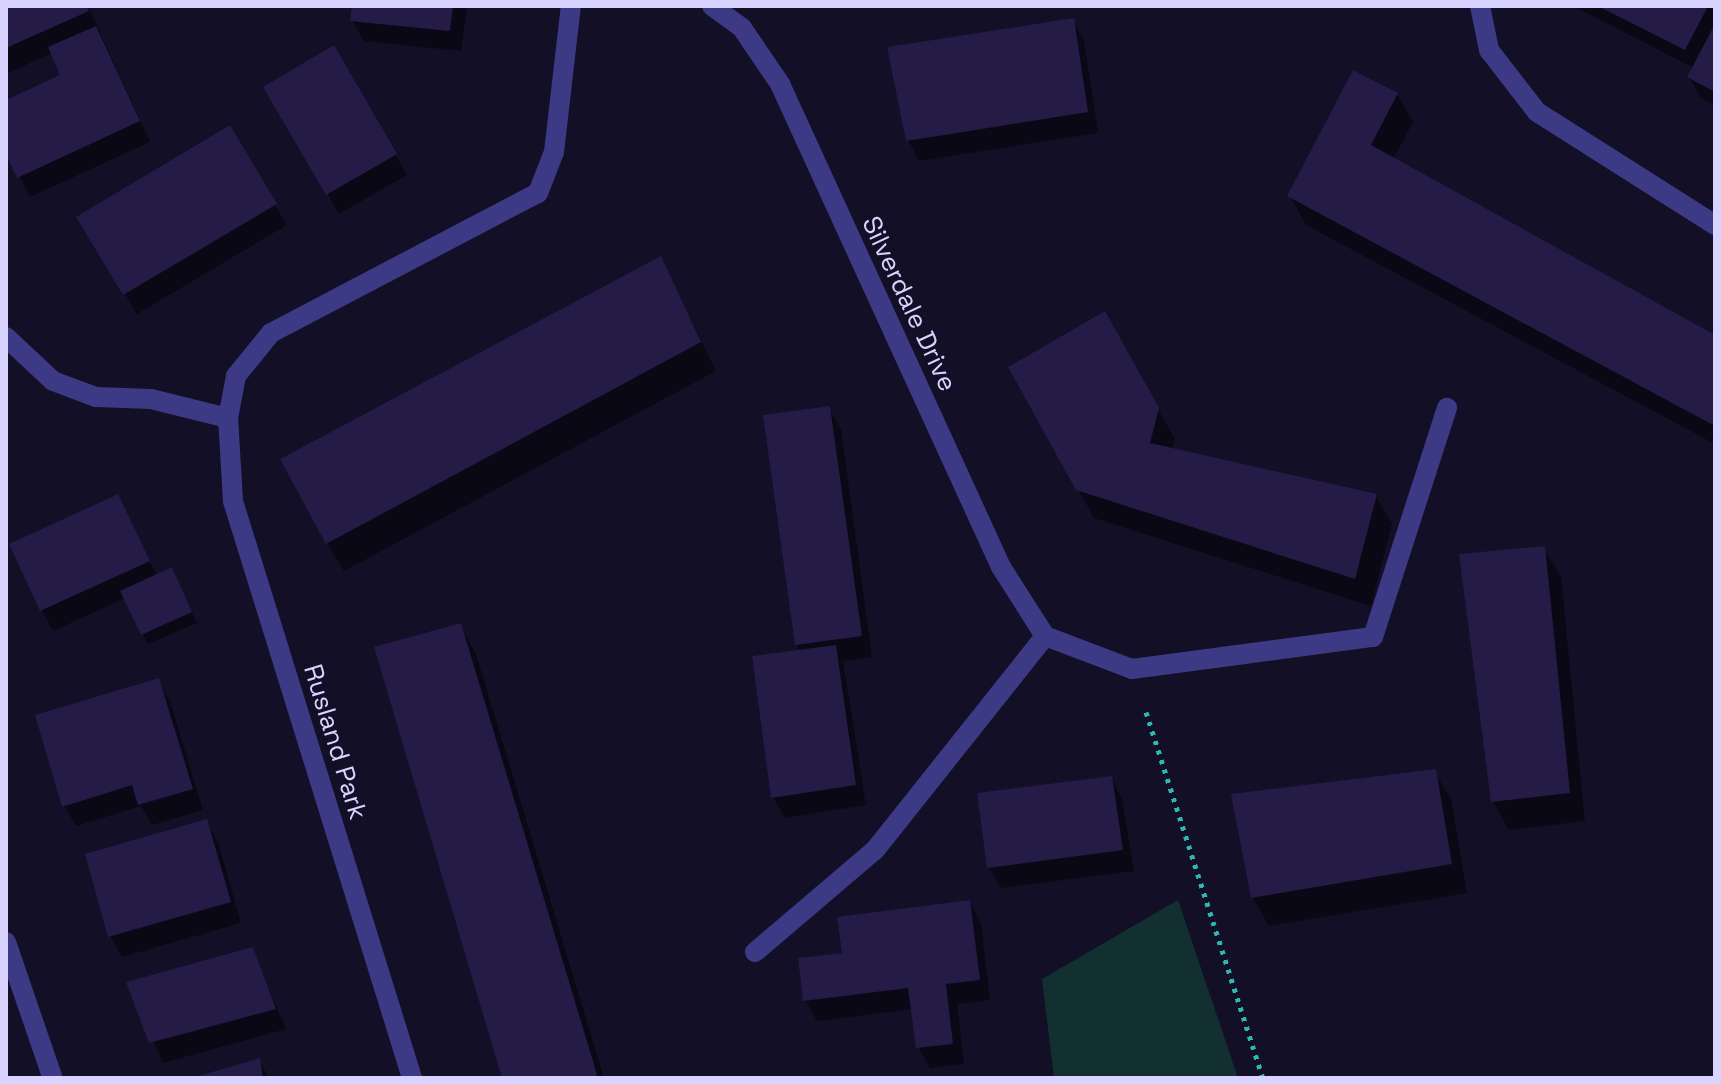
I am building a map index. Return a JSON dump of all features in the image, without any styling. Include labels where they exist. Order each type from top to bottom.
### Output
[{"type":"street","name":"Rusland Park","points":[[412,1078],[233,501],[228,418],[236,376],[271,333],[538,193],[554,152],[571,6]]},
{"type":"street","name":"Silverdale Drive","points":[[712,6],[742,28],[780,84],[1001,567],[1045,636]]},
{"type":"street","points":[[1480,6],[1489,50],[1537,112],[1715,225]]},
{"type":"street","points":[[6,337],[53,381],[96,397],[151,399],[228,418]]},
{"type":"street","points":[[755,952],[875,850],[1045,636],[1132,669],[1373,637],[1447,408]]},
{"type":"street","points":[[6,942],[52,1076]]},
{"type":"path","points":[[1132,669],[1263,1078]]},
{"type":"green space","points":[[1178,900],[1238,1078],[1054,1078],[1042,979]]},
{"type":"building","points":[[6,6],[87,6],[89,11],[6,48]]},
{"type":"building","points":[[352,6],[453,6],[450,31],[350,21]]},
{"type":"building","points":[[1598,6],[1708,6],[1685,50]]},
{"type":"building","points":[[1074,18],[1088,112],[906,141],[887,47]]},
{"type":"building","points":[[1715,24],[1715,92],[1687,77]]},
{"type":"building","points":[[96,26],[140,121],[17,178],[6,155],[6,100],[60,75],[48,47]]},
{"type":"building","points":[[334,45],[397,154],[326,195],[263,87]]},
{"type":"building","points":[[1353,70],[1398,93],[1371,145],[1715,335],[1715,426],[1287,196]]},
{"type":"building","points":[[230,125],[277,204],[123,295],[76,217]]},
{"type":"building","points":[[661,256],[701,342],[326,544],[280,459]]},
{"type":"building","points":[[1105,311],[1159,408],[1150,443],[1377,494],[1355,579],[1076,490],[1008,367]]},
{"type":"building","points":[[830,406],[862,636],[795,645],[763,415]]},
{"type":"building","points":[[118,494],[150,561],[40,611],[9,544]]},
{"type":"building","points":[[1545,546],[1570,793],[1491,802],[1459,554]]},
{"type":"building","points":[[172,567],[192,612],[141,635],[120,591]]},
{"type":"building","points":[[461,623],[598,1078],[502,1078],[374,647]]},
{"type":"building","points":[[836,645],[856,785],[771,798],[752,656]]},
{"type":"building","points":[[159,678],[193,789],[138,805],[132,785],[62,807],[35,715]]},
{"type":"building","points":[[1436,769],[1452,864],[1251,898],[1231,794]]},
{"type":"building","points":[[1112,776],[1123,850],[987,868],[977,793]]},
{"type":"building","points":[[207,819],[231,902],[108,937],[85,854]]},
{"type":"building","points":[[970,900],[980,980],[946,984],[953,1044],[916,1048],[908,988],[803,1001],[798,958],[842,953],[837,917]]},
{"type":"building","points":[[253,947],[276,1009],[149,1043],[126,982]]},
{"type":"building","points":[[260,1058],[263,1078],[195,1078],[195,1077]]}]
